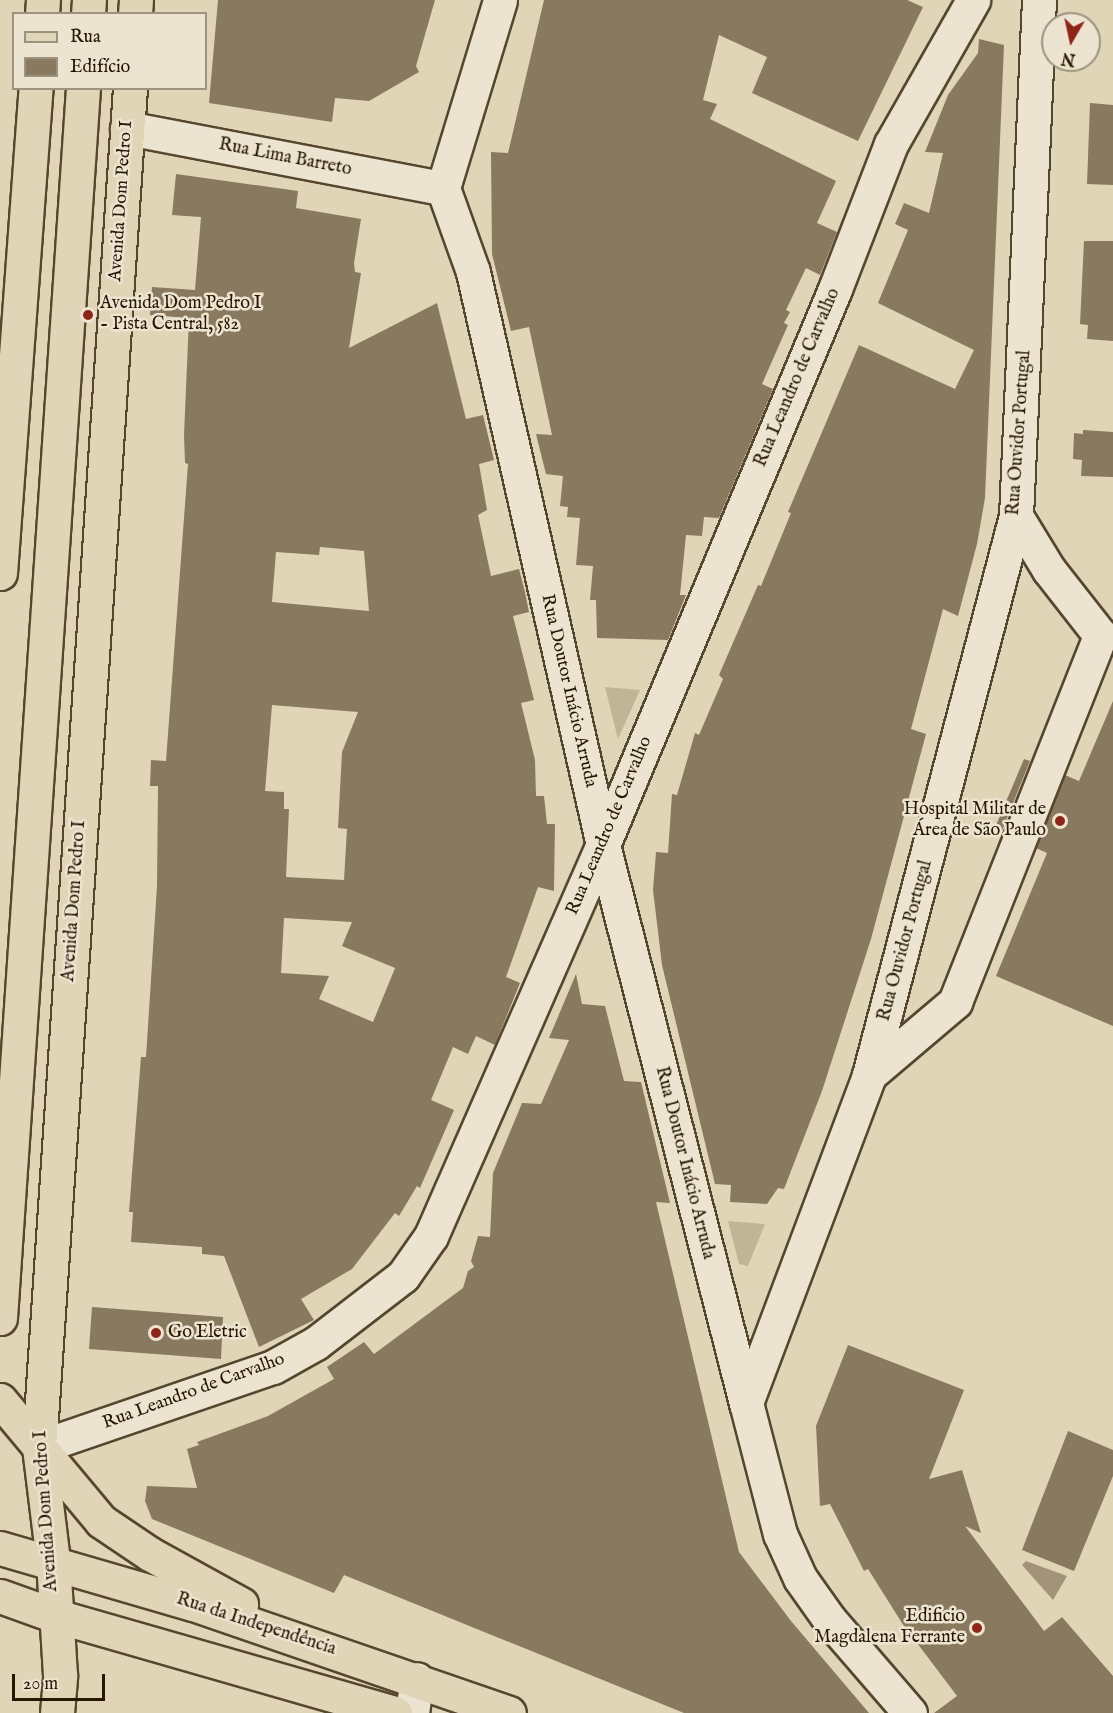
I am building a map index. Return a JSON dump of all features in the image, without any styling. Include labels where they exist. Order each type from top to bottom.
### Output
[{"type":"main road","points":[[0,573],[6,411],[36,90]]},
{"type":"main road","points":[[0,1318],[83,90]]},
{"type":"main road","name":"Avenida Dom Pedro I","points":[[57,1713],[60,1675],[54,1615],[53,1561],[39,1447],[130,90]]},
{"type":"main road","points":[[0,1400],[101,1521],[150,1554],[293,1637]]},
{"type":"main road","name":"Rua da Independência","points":[[0,1548],[53,1561],[293,1637],[509,1713]]},
{"type":"main road","points":[[0,1596],[54,1615],[395,1713]]},
{"type":"street","points":[[443,189],[500,0]]},
{"type":"street","name":"Rua Leandro de Carvalho","points":[[39,1447],[273,1367],[316,1343],[403,1276],[430,1236],[452,1193],[603,845],[835,289],[891,144],[973,0]]},
{"type":"street","name":"Rua Ouvidor Portugal","points":[[746,1403],[869,1075],[1016,516],[1039,0]]},
{"type":"street","name":"Rua Lima Barreto","points":[[127,128],[443,189]]},
{"type":"street","name":"Rua Doutor Inácio Arruda","points":[[443,189],[473,272],[603,845],[746,1403]]},
{"type":"street","points":[[869,1075],[955,1002],[1107,623],[1049,570],[1016,516]]},
{"type":"street","points":[[746,1403],[780,1533],[800,1578],[829,1619],[910,1713]]},
{"type":"street","points":[[412,1713],[417,1679]]},
{"type":"shaded area","points":[[605,687],[640,690],[618,739]]},
{"type":"shaded area","points":[[728,1221],[765,1224],[748,1266],[739,1264]]},
{"type":"shaded area","points":[[1026,1561],[1067,1576],[1053,1600],[1022,1565]]},
{"type":"building","points":[[218,0],[435,0],[416,66],[419,72],[369,101],[335,98],[332,122],[209,103]]},
{"type":"building","points":[[544,0],[907,0],[923,7],[858,141],[752,93],[767,57],[719,35],[703,100],[717,104],[710,119],[836,181],[817,223],[837,232],[820,275],[806,268],[786,310],[790,312],[784,323],[788,325],[762,384],[773,389],[719,518],[704,517],[702,536],[686,535],[680,595],[686,595],[668,640],[597,638],[596,600],[590,600],[593,566],[576,565],[580,518],[567,517],[568,507],[560,506],[563,476],[546,474],[536,434],[552,435],[529,327],[511,331],[492,254],[491,152],[508,153]]},
{"type":"building","points":[[979,39],[1004,45],[985,498],[977,544],[958,616],[943,609],[911,729],[926,734],[871,939],[822,1091],[784,1189],[778,1188],[767,1204],[730,1202],[731,1185],[715,1184],[662,965],[653,890],[656,852],[668,853],[672,794],[677,795],[695,733],[699,735],[723,679],[719,675],[758,585],[761,586],[791,513],[788,512],[859,345],[955,389],[974,350],[878,303],[908,230],[895,224],[904,203],[929,213],[943,153],[925,152],[948,95],[978,53]]},
{"type":"building","points":[[1090,103],[1113,105],[1113,185],[1087,184]]},
{"type":"building","points":[[176,174],[298,191],[296,208],[361,219],[354,263],[355,272],[361,273],[349,348],[437,303],[466,419],[483,415],[494,460],[479,464],[487,510],[478,515],[491,576],[519,569],[525,592],[529,612],[513,616],[534,700],[521,703],[535,760],[536,796],[544,796],[547,824],[555,824],[554,891],[538,887],[506,977],[520,983],[495,1045],[476,1036],[468,1054],[453,1047],[431,1100],[454,1110],[420,1188],[417,1186],[399,1216],[395,1213],[352,1269],[301,1299],[314,1320],[259,1347],[224,1256],[202,1254],[202,1247],[131,1242],[133,1212],[129,1212],[141,1057],[146,1057],[157,886],[158,786],[150,786],[151,760],[166,761],[188,464],[185,463],[184,435],[189,318],[150,315],[152,287],[195,290],[201,217],[172,215]],"holes":[[[320,547],[364,551],[369,611],[272,602],[276,552],[319,555]],[[272,705],[358,712],[342,752],[338,828],[347,829],[344,880],[286,877],[289,809],[284,809],[284,792],[265,791]],[[284,918],[352,922],[342,946],[395,968],[373,1022],[319,999],[329,976],[281,973]]]},
{"type":"building","points":[[1084,241],[1113,241],[1113,341],[1087,339],[1088,325],[1080,324]]},
{"type":"building","points":[[1083,430],[1113,432],[1113,477],[1081,476],[1082,460],[1073,459],[1074,433],[1083,434]]},
{"type":"building","points":[[1113,701],[1113,1026],[996,976],[1047,853],[1036,848],[1065,775],[1079,781]]},
{"type":"building","points":[[1024,759],[1030,761],[1001,833],[994,830]]},
{"type":"building","points":[[576,974],[582,1004],[605,1006],[624,1081],[641,1082],[670,1203],[656,1202],[739,1552],[791,1621],[869,1713],[684,1713],[344,1575],[334,1593],[152,1519],[145,1501],[147,1486],[197,1488],[187,1449],[199,1445],[197,1442],[268,1416],[334,1379],[327,1367],[364,1342],[374,1354],[463,1288],[468,1271],[474,1267],[471,1261],[478,1236],[490,1237],[493,1173],[522,1103],[541,1104],[569,1040],[549,1038]]},
{"type":"building","name":"Go Eletric","points":[[92,1307],[223,1317],[221,1359],[89,1349]]},
{"type":"building","points":[[848,1345],[964,1390],[929,1479],[962,1470],[981,1533],[965,1526],[1044,1631],[1062,1617],[1113,1676],[1113,1713],[934,1713],[957,1696],[902,1623],[868,1569],[864,1571],[830,1504],[820,1506],[816,1426]]},
{"type":"building","points":[[1068,1431],[1113,1450],[1113,1476],[1074,1571],[1022,1550]]},
{"type":"place","name":"Avenida Dom Pedro I - Pista Central, 582","points":[[88,315]]},
{"type":"place","name":"Hospital Militar de Área de São Paulo","points":[[1060,821]]},
{"type":"place","name":"Go Eletric","points":[[156,1333]]},
{"type":"place","name":"Edificio Magdalena Ferrante","points":[[977,1628]]}]
